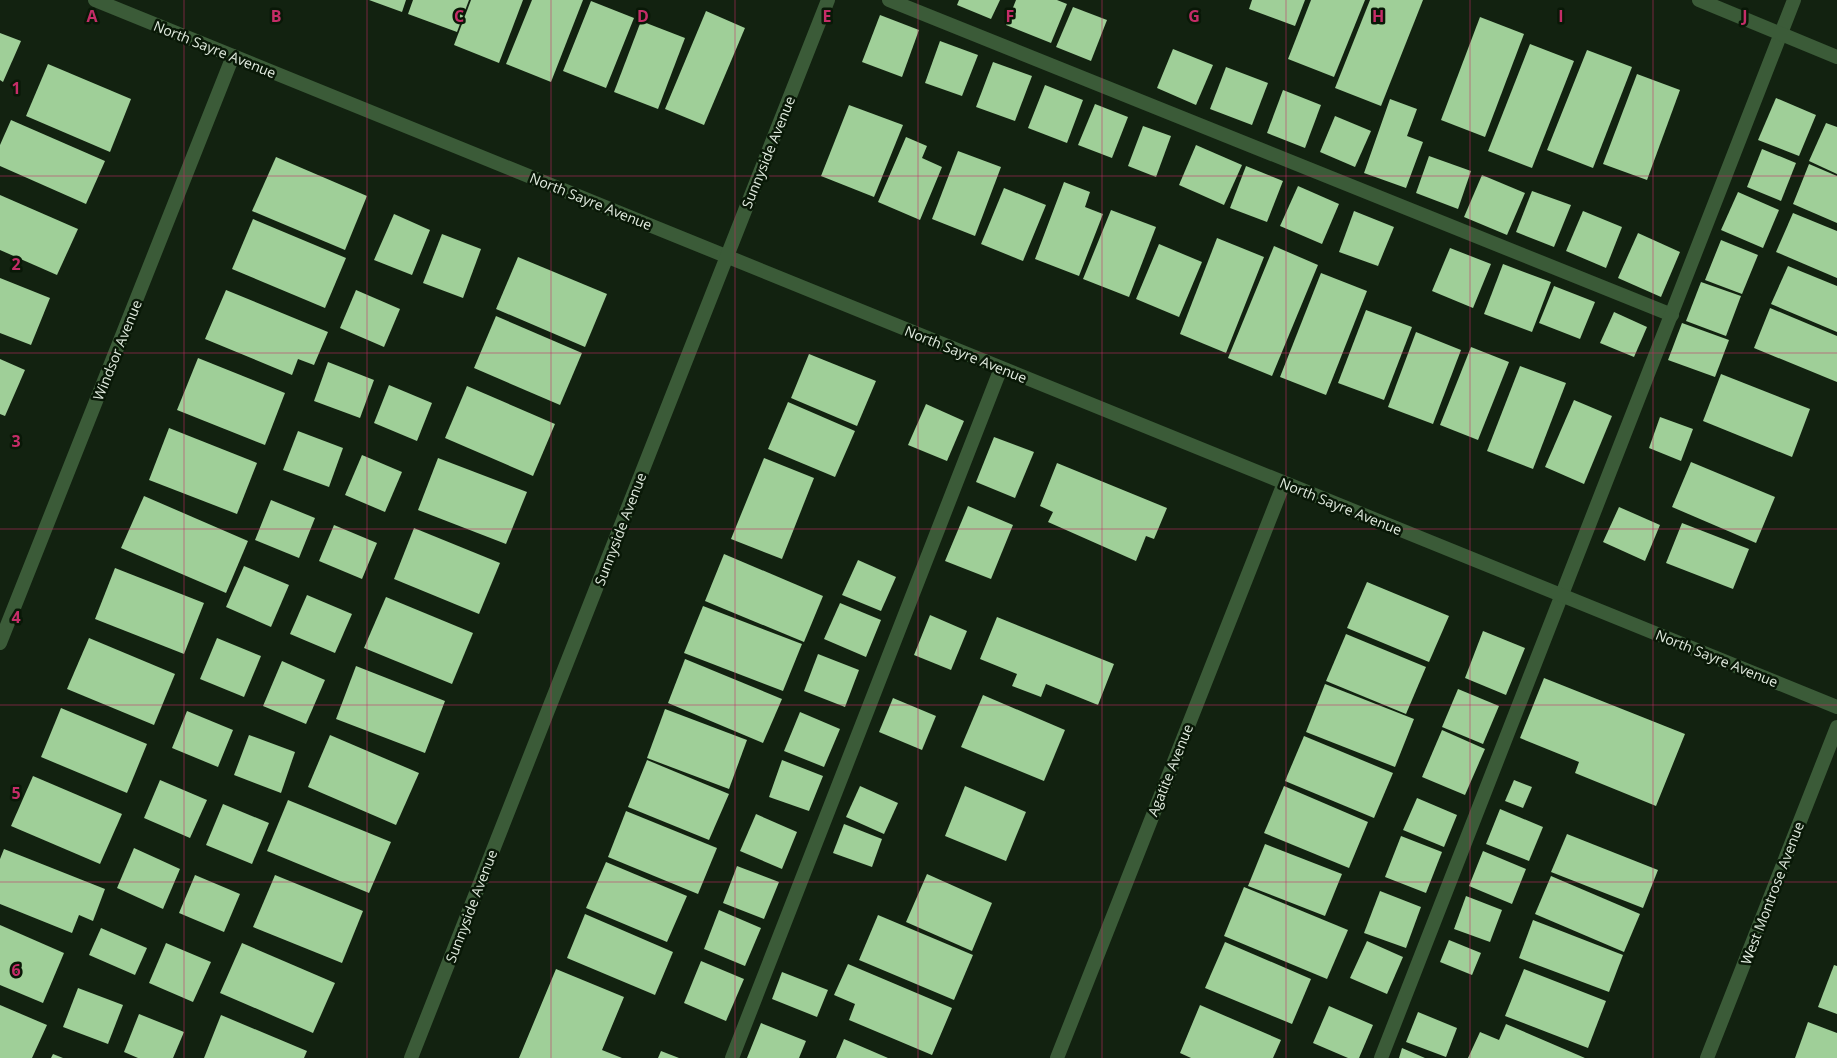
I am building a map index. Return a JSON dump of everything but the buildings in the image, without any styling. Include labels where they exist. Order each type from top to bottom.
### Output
[{"type":"street","name":"North Sayre Avenue","points":[[94,0],[1837,707]]},
{"type":"street","name":"Sunnyside Avenue","points":[[411,1058],[828,0]]},
{"type":"street","points":[[889,0],[1672,315]]},
{"type":"street","points":[[1699,0],[1837,56]]},
{"type":"street","points":[[1381,1058],[1794,0]]},
{"type":"street","name":"Windsor Avenue","points":[[0,643],[233,56]]},
{"type":"street","points":[[732,1058],[1001,368]]},
{"type":"street","name":"Agatite Avenue","points":[[1057,1058],[1284,483]]},
{"type":"street","name":"West Montrose Avenue","points":[[1707,1058],[1837,727]]}]
